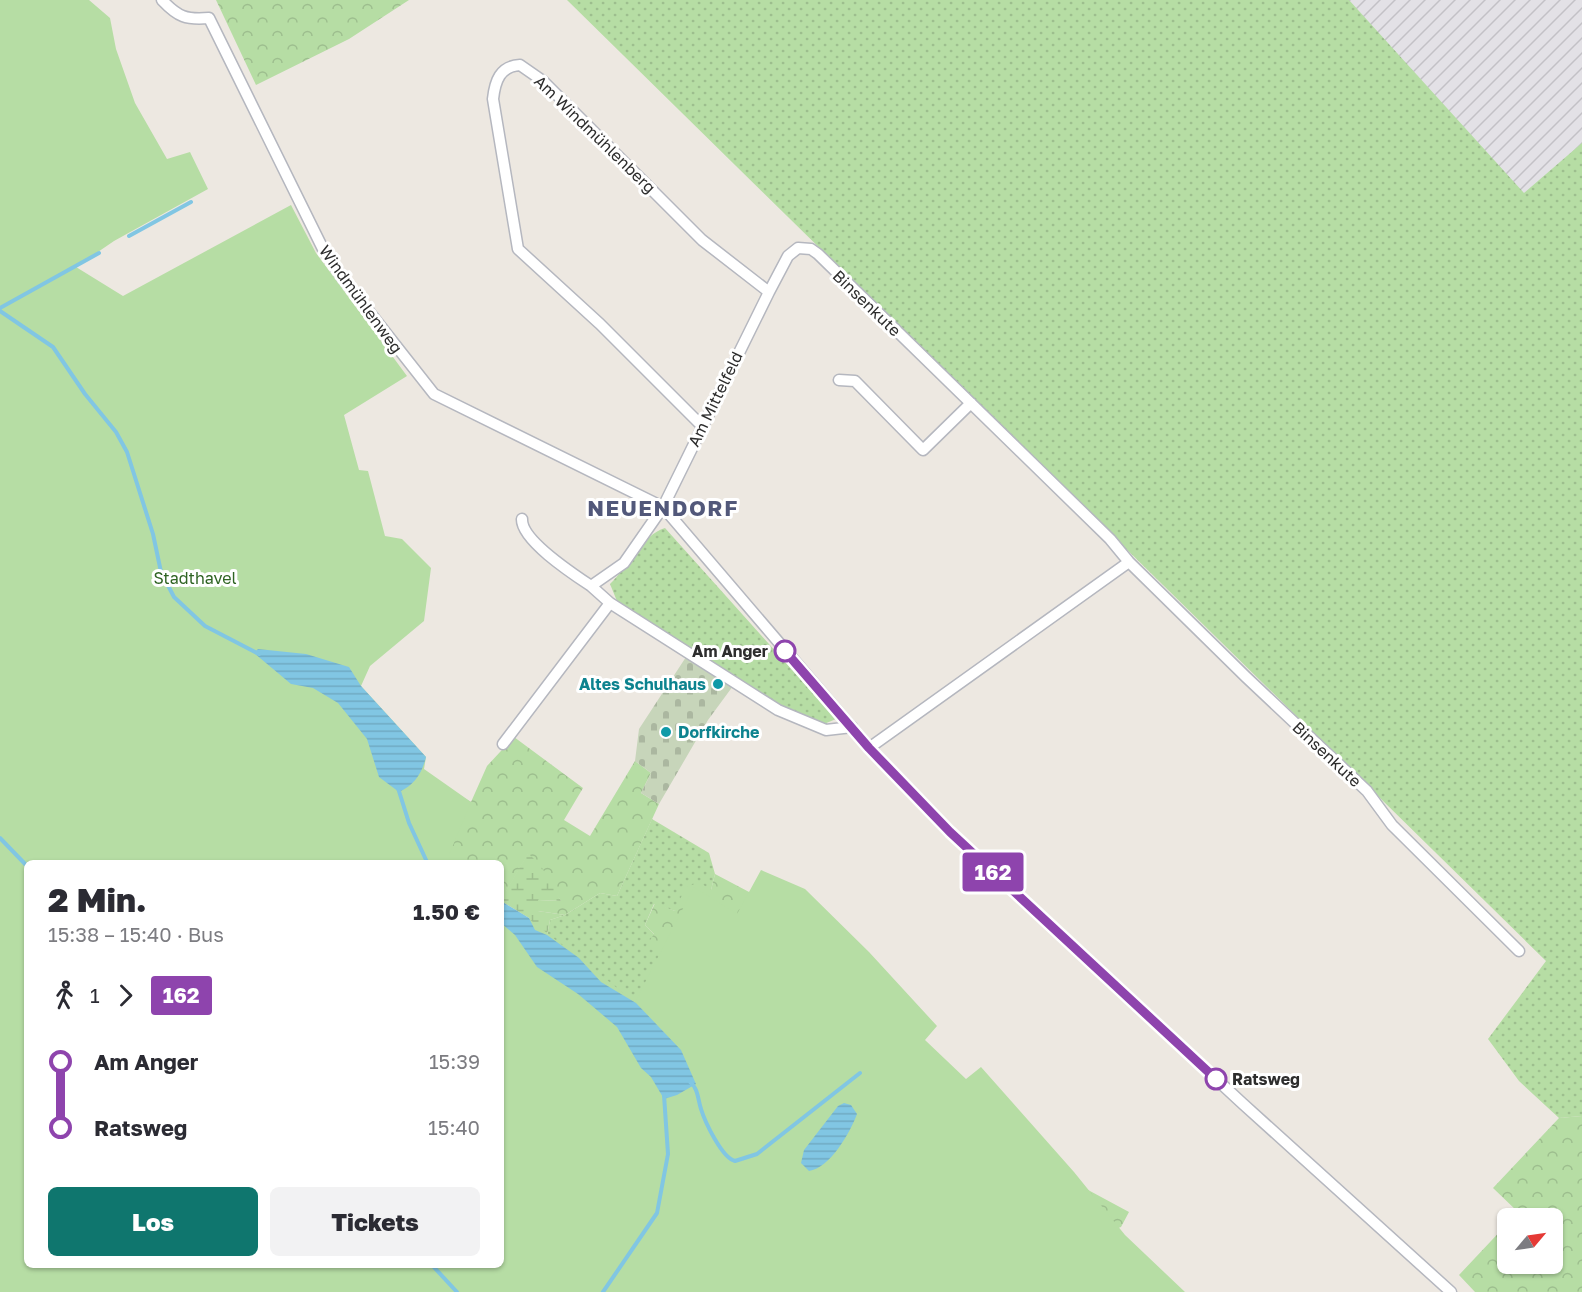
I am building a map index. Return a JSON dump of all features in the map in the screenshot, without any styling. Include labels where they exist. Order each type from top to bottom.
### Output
[{"type":"street","name":"Windmühlenweg","points":[[162,0],[175,14],[187,20],[209,18],[323,249],[340,276],[429,389],[442,399],[663,507]]},
{"type":"street","name":"Am Windmühlenberg","points":[[702,426],[600,324],[518,249],[493,99],[495,82],[499,75],[506,69],[520,65],[543,81],[702,240],[769,292]]},
{"type":"street","name":"Binsenkute","points":[[769,292],[788,256],[798,248],[811,249],[1110,539],[1246,678],[1367,791],[1392,825],[1519,951]]},
{"type":"street","name":"Am Mittelfeld","points":[[663,507],[769,292]]},
{"type":"street","points":[[839,380],[855,381],[923,450],[970,403]]},
{"type":"street","points":[[591,586],[624,563],[663,507],[869,748],[950,832],[1451,1292]]},
{"type":"street","points":[[522,519],[524,530],[536,544],[610,603],[778,710],[826,730],[852,728]]},
{"type":"street","points":[[869,748],[1130,562]]},
{"type":"street","points":[[503,744],[610,603]]},
{"type":"shaded area","points":[[1122,0],[1582,0],[1582,496]]},
{"type":"green space","name":"Stadthavel","points":[[0,0],[89,0],[110,18],[116,49],[135,103],[167,159],[190,152],[208,189],[114,241],[76,267],[123,296],[291,205],[316,253],[407,376],[344,415],[359,470],[368,471],[385,536],[402,539],[431,568],[424,621],[370,666],[361,686],[426,757],[424,769],[471,802],[449,855],[450,860],[24,860],[24,1268],[504,1268],[504,904],[524,915],[635,1002],[694,887],[737,914],[761,870],[805,889],[869,952],[937,1026],[925,1040],[966,1079],[981,1067],[1074,1172],[1125,1235],[1185,1292],[0,1292]]},
{"type":"green space","points":[[216,0],[409,0],[349,39],[256,85]]},
{"type":"green space","points":[[567,0],[1349,0],[1524,193],[1582,143],[1582,1116],[1559,1118],[1519,1081],[1488,1039],[1546,961]]},
{"type":"green space","points":[[665,528],[836,719],[824,724],[782,707],[619,606],[610,584],[642,544]]},
{"type":"green space","points":[[686,657],[733,686],[708,720],[659,804],[641,793],[651,773],[635,761],[639,729]]},
{"type":"green space","points":[[514,737],[583,788],[564,820],[590,836],[635,761],[651,773],[641,793],[659,804],[617,896],[600,893],[565,915],[538,911],[538,900],[561,901],[528,854],[504,892],[504,860],[370,860],[447,788],[471,802],[487,766]]},
{"type":"green space","points":[[652,819],[709,853],[715,874],[711,890],[675,911],[654,904],[645,925],[674,955],[636,1003],[601,982],[547,935],[550,920],[565,915],[600,893],[617,896]]},
{"type":"green space","points":[[528,853],[541,866],[561,901],[538,900],[538,911],[565,915],[550,920],[547,935],[531,925],[529,918],[504,903],[504,892]]},
{"type":"green space","points":[[715,874],[751,893],[805,889],[656,1025],[673,954],[645,948],[654,934],[645,925],[655,903],[675,911],[685,888],[699,882],[711,890]]},
{"type":"green space","points":[[1582,1116],[1582,1292],[1475,1292],[1459,1275],[1497,1235],[1497,1274],[1563,1274],[1563,1208],[1514,1208],[1493,1188],[1559,1118]]},
{"type":"green space","points":[[1064,1177],[1129,1212],[1121,1227],[1113,1230]]},
{"type":"water","points":[[258,649],[306,654],[349,667],[361,686],[426,757],[417,778],[399,792],[379,777],[367,739],[338,703],[313,688],[291,684],[254,653]]},
{"type":"water","points":[[504,903],[529,918],[535,930],[547,935],[579,958],[601,982],[636,1003],[681,1050],[696,1084],[677,1095],[664,1099],[651,1077],[641,1068],[617,1027],[578,994],[537,967],[515,935],[504,926]]},
{"type":"water","points":[[844,1103],[851,1105],[857,1114],[850,1130],[832,1157],[824,1164],[809,1171],[801,1163],[804,1150],[838,1106]]},
{"type":"waterway","points":[[129,236],[191,202]]},
{"type":"waterway","points":[[0,308],[99,253]]},
{"type":"waterway","points":[[0,311],[53,347],[85,394],[116,432],[127,452],[153,534],[161,572],[174,597],[205,626],[259,654]]},
{"type":"waterway","points":[[398,788],[409,823],[426,860]]},
{"type":"waterway","points":[[0,838],[24,863]]},
{"type":"waterway","points":[[690,1082],[696,1091],[703,1115],[715,1139],[725,1153],[735,1161],[757,1154],[860,1073]]},
{"type":"waterway","points":[[603,1292],[657,1213],[668,1154],[664,1095]]},
{"type":"waterway","points":[[435,1268],[457,1292]]},
{"type":"bus line","name":"162","points":[[785,651],[869,748],[950,832],[1216,1079]]},
{"type":"place","name":"Am Anger","points":[[785,651]]},
{"type":"place","name":"Altes Schulhaus","points":[[718,684]]},
{"type":"place","name":"Dorfkirche","points":[[666,732]]},
{"type":"place","name":"Ratsweg","points":[[1216,1079]]},
{"type":"district","name":"NEUENDORF","points":[[663,507]]}]
